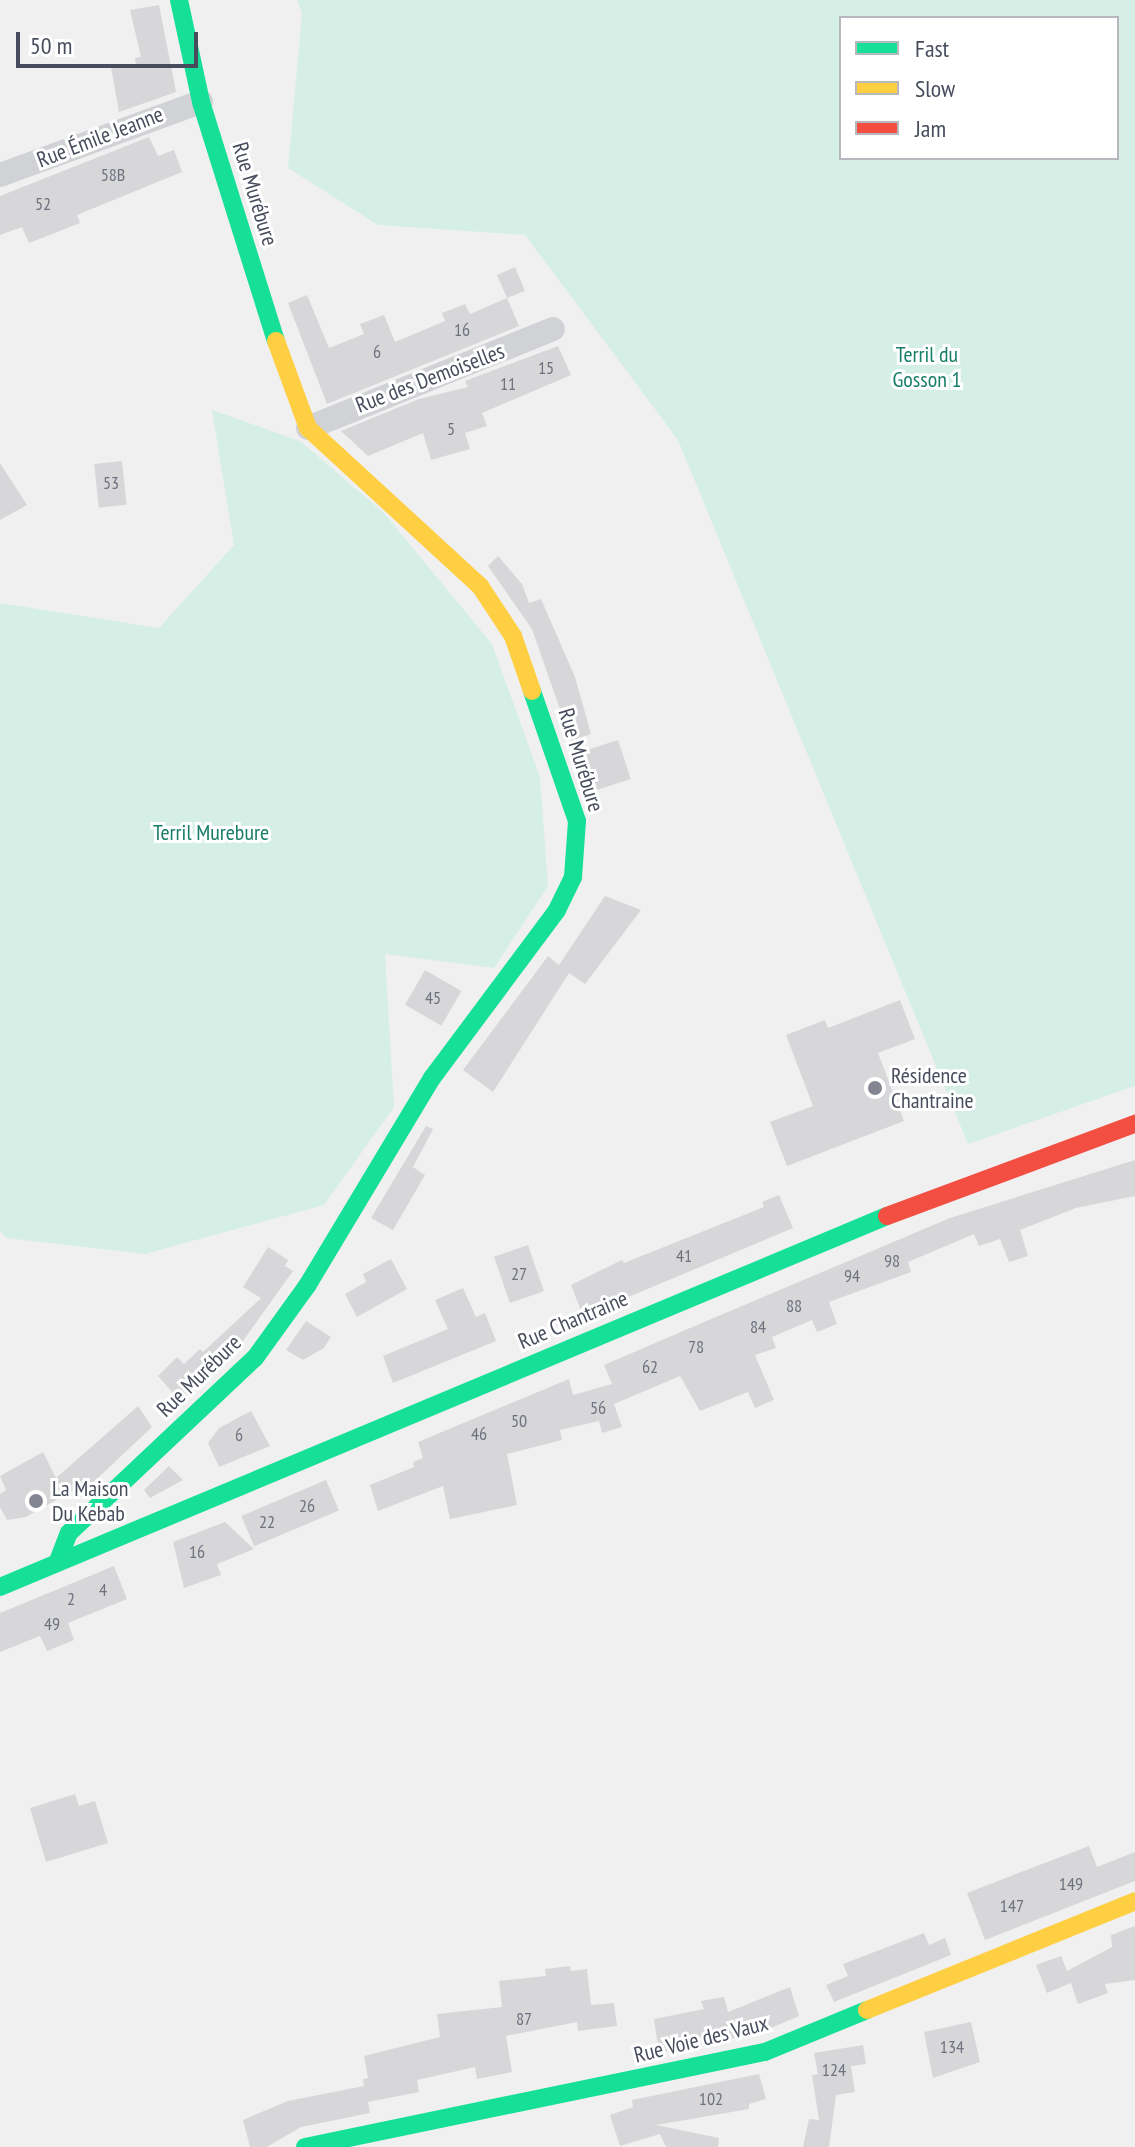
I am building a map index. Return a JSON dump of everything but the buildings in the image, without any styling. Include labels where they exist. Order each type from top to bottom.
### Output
[{"type":"street","name":"Rue Murébure","points":[[58,1561],[69,1533],[255,1358],[307,1286],[432,1078],[557,910],[573,877],[577,821],[513,636],[480,586],[308,428],[265,312],[201,102],[179,0]]},
{"type":"street","name":"Rue Émile Jeanne","points":[[0,175],[201,102]]},
{"type":"street","name":"Rue des Demoiselles","points":[[308,428],[553,329]]},
{"type":"street","name":"Rue Chantraine","points":[[0,1587],[847,1231],[1135,1124]]},
{"type":"street","name":"Rue Voie des Vaux","points":[[305,2147],[765,2052],[1135,1901]]},
{"type":"green space","name":"Terril du Gosson 1","points":[[297,0],[1135,0],[1135,1086],[968,1144],[678,440],[525,235],[378,225],[288,168],[302,13]]},
{"type":"green space","name":"Terril Murebure","points":[[212,410],[300,441],[384,513],[492,644],[540,777],[548,886],[494,968],[385,954],[394,1107],[324,1205],[145,1254],[6,1238],[0,1231],[0,603],[159,628],[234,545]]},
{"type":"traffic: fast","points":[[179,0],[201,102],[276,341]]},
{"type":"traffic: fast","points":[[58,1561],[69,1533],[255,1358],[307,1286],[432,1078],[557,910],[573,877],[577,821],[532,691]]},
{"type":"traffic: fast","points":[[0,1587],[887,1216]]},
{"type":"traffic: fast","points":[[305,2147],[765,2052],[867,2010]]},
{"type":"traffic: slow","points":[[276,341],[308,428],[480,586],[513,636],[532,691]]},
{"type":"traffic: slow","points":[[867,2010],[1135,1901]]},
{"type":"traffic: jam","points":[[887,1216],[1135,1124]]},
{"type":"place","name":"Résidence Chantraine","points":[[875,1088]]},
{"type":"place","name":"La Maison Du Kebab","points":[[36,1501]]}]
